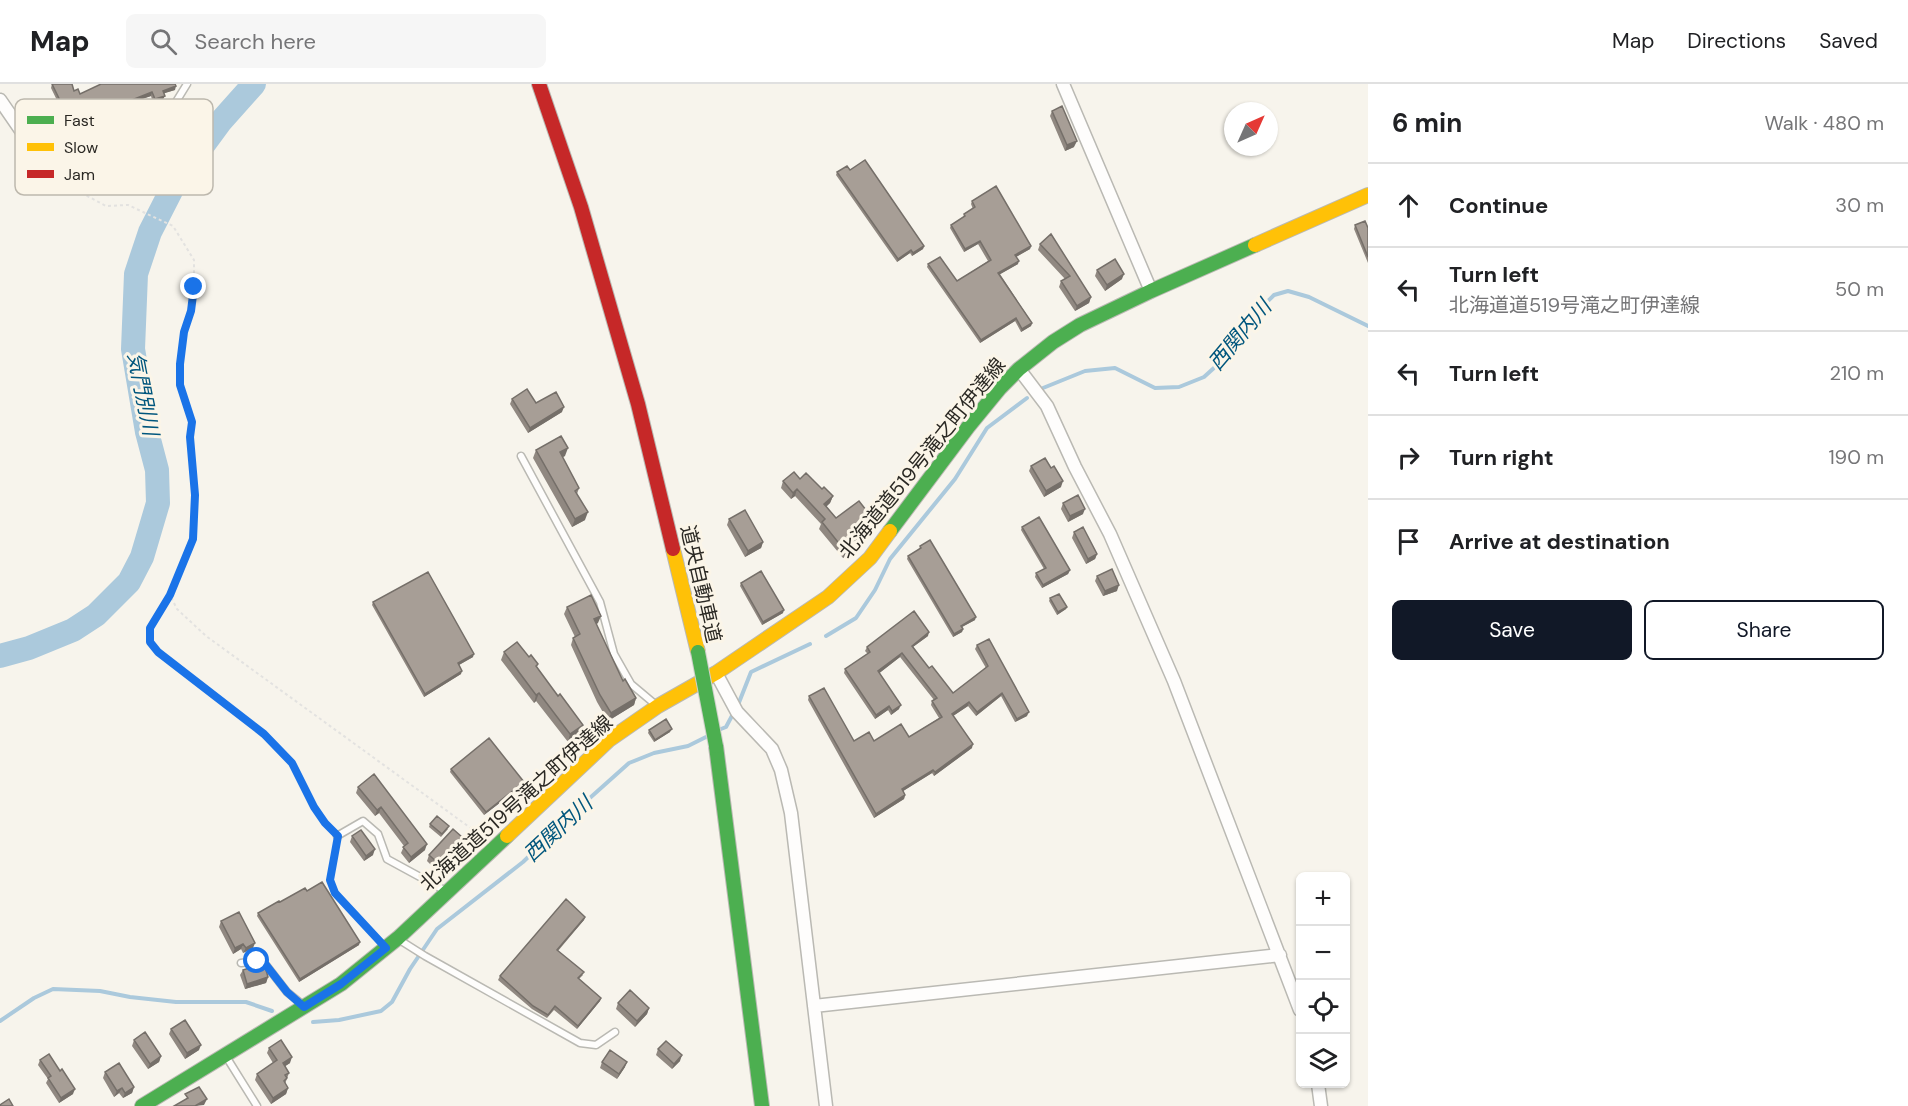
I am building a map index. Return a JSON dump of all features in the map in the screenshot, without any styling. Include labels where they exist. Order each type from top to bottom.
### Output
[{"type":"main road","name":"道央自動車道","points":[[539,84],[581,207],[638,405],[698,652],[716,746],[762,1106]]},
{"type":"main road","name":"北海道道519号滝之町伊達線","points":[[142,1106],[341,984],[398,939],[495,845],[609,740],[658,706],[716,673],[828,597],[870,558],[1000,388],[1019,369],[1053,342],[1080,325],[1151,291],[1368,195]]},
{"type":"street","points":[[1063,84],[1151,291]]},
{"type":"street","points":[[0,100],[15,122]]},
{"type":"street","points":[[1019,369],[1047,406],[1075,467],[1110,534],[1174,681],[1296,999]]},
{"type":"street","points":[[716,673],[734,707],[772,749],[781,770],[791,813],[826,1106]]},
{"type":"street","points":[[814,1006],[1280,955]]},
{"type":"street","points":[[1318,1088],[1320,1106]]},
{"type":"lane","points":[[178,99],[187,84]]},
{"type":"lane","points":[[521,456],[600,602],[614,654],[631,684],[658,706]]},
{"type":"lane","points":[[338,836],[363,821],[378,834],[387,859],[447,891]]},
{"type":"lane","points":[[398,939],[580,1043],[596,1045],[615,1032]]},
{"type":"lane","points":[[241,963],[257,961],[266,965],[287,992],[304,1007]]},
{"type":"lane","points":[[225,1055],[257,1106]]},
{"type":"path","points":[[85,195],[106,206],[128,205],[173,226],[194,260],[194,287],[191,311],[184,332],[180,375],[180,385],[192,422],[190,437],[195,495],[193,539],[170,595],[150,628],[150,642],[158,652],[264,734],[292,763],[314,807],[338,836],[330,880],[335,893],[386,948]]},
{"type":"path","points":[[170,595],[177,609],[206,636],[495,845]]},
{"type":"building","points":[[52,84],[72,84],[74,91],[78,89],[80,94],[101,84],[175,84],[176,86],[163,91],[165,96],[155,99],[152,92],[134,99],[59,99]]},
{"type":"building","points":[[1062,106],[1077,141],[1067,145],[1052,111]]},
{"type":"building","points":[[865,160],[924,246],[913,253],[911,250],[898,259],[837,172],[847,166],[850,170]]},
{"type":"building","points":[[996,186],[1031,246],[1015,255],[1019,261],[998,273],[1032,323],[1022,329],[1016,318],[981,340],[928,264],[940,257],[957,281],[991,260],[980,241],[965,249],[951,225],[975,207],[972,201]]},
{"type":"building","points":[[1365,221],[1368,228],[1368,257],[1355,225]]},
{"type":"building","points":[[1051,234],[1091,297],[1077,306],[1061,281],[1070,276],[1040,244]]},
{"type":"building","points":[[1115,259],[1124,274],[1107,285],[1097,270]]},
{"type":"building","points":[[527,389],[536,403],[556,392],[564,407],[530,428],[512,399]]},
{"type":"building","points":[[561,436],[568,448],[560,452],[579,488],[575,491],[588,512],[575,519],[536,450]]},
{"type":"building","points":[[1045,458],[1051,468],[1054,466],[1063,481],[1046,491],[1031,466]]},
{"type":"building","points":[[794,472],[800,479],[806,473],[822,489],[824,487],[833,496],[824,504],[836,518],[859,501],[877,524],[845,551],[822,522],[825,519],[797,489],[793,493],[783,481]]},
{"type":"building","points":[[1078,495],[1085,509],[1070,516],[1063,503]]},
{"type":"building","points":[[745,510],[763,542],[748,551],[729,519]]},
{"type":"building","points":[[1039,517],[1070,570],[1043,585],[1036,573],[1046,568],[1022,527]]},
{"type":"building","points":[[1083,527],[1097,554],[1088,559],[1074,532]]},
{"type":"building","points":[[930,540],[976,617],[961,626],[963,629],[954,634],[908,556]]},
{"type":"building","points":[[1112,569],[1119,585],[1105,591],[1097,576]]},
{"type":"building","points":[[761,571],[784,610],[763,622],[741,583]]},
{"type":"building","points":[[428,572],[474,654],[458,663],[462,671],[425,694],[373,602]]},
{"type":"building","points":[[1059,594],[1067,607],[1058,612],[1050,598]]},
{"type":"building","points":[[591,595],[601,616],[594,619],[623,681],[625,679],[636,698],[611,713],[573,638],[580,634],[567,607]]},
{"type":"building","points":[[914,611],[929,632],[912,646],[929,668],[932,666],[953,693],[988,666],[977,645],[989,639],[1029,712],[1017,719],[1002,693],[977,712],[969,702],[952,714],[973,744],[935,772],[933,770],[902,789],[905,795],[876,814],[809,696],[824,688],[854,741],[869,732],[874,741],[901,724],[909,737],[942,717],[932,701],[937,698],[902,653],[878,671],[901,705],[892,711],[889,706],[876,715],[845,669],[870,652],[867,647]]},
{"type":"building","points":[[517,642],[529,657],[531,655],[538,664],[536,666],[558,696],[560,694],[583,725],[570,734],[539,693],[536,695],[504,652]]},
{"type":"building","points":[[666,719],[672,729],[655,740],[649,730]]},
{"type":"building","points":[[489,738],[524,782],[486,812],[451,769]]},
{"type":"building","points":[[374,774],[427,844],[411,857],[403,847],[408,843],[381,807],[377,810],[358,787]]},
{"type":"building","points":[[437,816],[449,826],[442,834],[430,824]]},
{"type":"building","points":[[453,829],[462,837],[438,863],[429,855]]},
{"type":"building","points":[[361,830],[375,849],[366,856],[352,836]]},
{"type":"building","points":[[322,882],[360,942],[300,979],[258,913],[305,888],[307,891]]},
{"type":"building","points":[[566,899],[585,917],[557,950],[584,972],[578,978],[601,998],[578,1026],[555,1006],[548,1015],[533,1006],[500,976]]},
{"type":"building","points":[[239,912],[255,943],[246,948],[243,944],[235,948],[221,921]]},
{"type":"building","points":[[264,963],[268,977],[247,984],[243,970]]},
{"type":"building","points":[[630,990],[649,1008],[637,1021],[618,1003]]},
{"type":"building","points":[[185,1020],[201,1045],[187,1053],[171,1029]]},
{"type":"building","points":[[145,1032],[161,1056],[150,1064],[134,1040]]},
{"type":"building","points":[[281,1040],[292,1057],[283,1063],[289,1073],[285,1075],[287,1078],[284,1081],[288,1088],[273,1098],[257,1074],[277,1060],[269,1048]]},
{"type":"building","points":[[666,1041],[682,1055],[674,1064],[658,1049]]},
{"type":"building","points":[[610,1050],[627,1062],[619,1074],[602,1062]]},
{"type":"building","points":[[49,1054],[75,1089],[61,1098],[48,1078],[51,1076],[40,1060]]},
{"type":"building","points":[[119,1063],[134,1087],[125,1093],[122,1088],[117,1091],[105,1072]]},
{"type":"building","points":[[199,1087],[207,1099],[195,1106],[174,1106],[188,1098],[185,1094]]},
{"type":"building","points":[[9,1099],[13,1106],[0,1106],[0,1105]]},
{"type":"waterway","name":"気門別川","points":[[213,132],[254,84]]},
{"type":"waterway","name":"気門別川","points":[[0,656],[29,648],[73,630],[96,615],[129,582],[142,557],[158,503],[157,470],[147,432],[133,349],[136,274],[150,232],[169,195]]},
{"type":"waterway","name":"西関内川","points":[[1043,388],[1085,371],[1115,368],[1155,388],[1179,387],[1204,377],[1226,357],[1248,321],[1274,295],[1288,291],[1309,297],[1368,326]]},
{"type":"waterway","name":"西関内川","points":[[826,636],[856,618],[875,590],[890,559],[955,479],[987,428],[1027,398]]},
{"type":"waterway","name":"西関内川","points":[[738,705],[751,672],[810,644]]},
{"type":"waterway","name":"西関内川","points":[[721,729],[726,727],[734,712]]},
{"type":"waterway","name":"西関内川","points":[[313,1022],[339,1020],[381,1011],[392,1002],[410,969],[437,929],[523,862],[629,763],[654,753],[688,746],[706,737]]},
{"type":"waterway","name":"西関内川","points":[[0,1021],[34,998],[53,989],[100,991],[176,1002],[246,1002],[272,1011]]},
{"type":"traffic: fast","points":[[890,531],[1000,388],[1019,369],[1053,342],[1080,325],[1255,245]]},
{"type":"traffic: fast","points":[[698,652],[716,746]]},
{"type":"traffic: fast","points":[[716,746],[762,1106]]},
{"type":"traffic: fast","points":[[142,1106],[341,984],[398,938],[507,836]]},
{"type":"traffic: slow","points":[[1255,245],[1368,195]]},
{"type":"traffic: slow","points":[[507,836],[609,740],[658,706],[716,673],[828,597],[870,558],[890,531]]},
{"type":"traffic: slow","points":[[673,549],[698,652]]},
{"type":"traffic: jam","points":[[539,84],[581,207],[638,404],[673,549]]},
{"type":"route","points":[[194,287],[180,364],[180,385],[192,422],[190,437],[195,495],[193,539],[170,595],[150,628],[150,642],[158,652],[264,734],[292,763],[314,807],[338,836],[330,880],[335,893],[386,948],[341,984],[304,1007],[287,992],[266,965],[257,961]]}]
